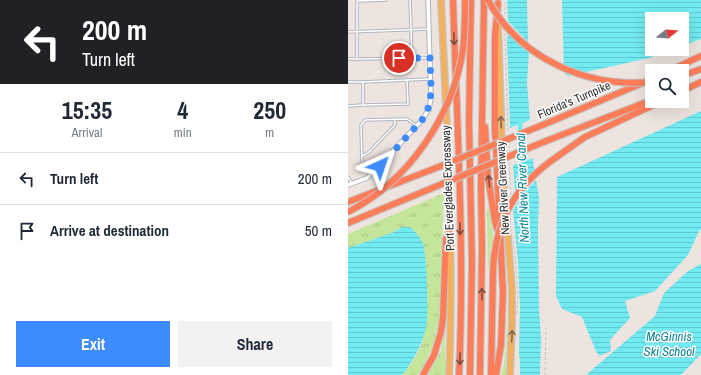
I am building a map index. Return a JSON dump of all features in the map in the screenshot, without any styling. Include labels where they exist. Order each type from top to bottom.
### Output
[{"type":"highway","name":"Port Everglades Expressway","points":[[453,0],[461,230],[459,375]]},
{"type":"highway","points":[[348,212],[375,195],[400,173],[423,147],[439,120],[453,88],[459,66],[464,33],[465,0]]},
{"type":"highway","points":[[470,375],[472,292],[469,106],[471,0]]},
{"type":"highway","points":[[480,375],[482,318],[481,186],[484,0]]},
{"type":"highway","points":[[488,0],[505,24],[519,39],[537,53],[557,65],[597,80],[621,83],[645,82]]},
{"type":"highway","points":[[496,375],[501,345],[502,292],[494,99],[495,36],[498,1]]},
{"type":"highway","points":[[684,64],[701,56]]},
{"type":"highway","points":[[689,73],[701,69]]},
{"type":"highway","name":"Florida's Turnpike","points":[[348,202],[545,124],[645,82]]},
{"type":"highway","points":[[689,87],[701,82]]},
{"type":"highway","points":[[482,93],[488,177],[495,221],[499,233]]},
{"type":"highway","points":[[348,223],[546,141],[645,103]]},
{"type":"highway","points":[[491,375],[493,259],[498,234],[510,205],[529,180],[558,156],[585,137],[648,108]]},
{"type":"highway","points":[[423,375],[434,355],[442,332],[446,239],[451,227]]},
{"type":"main road","points":[[441,0],[451,227],[449,375]]},
{"type":"main road","points":[[498,1],[503,166],[512,290],[510,375]]},
{"type":"street","points":[[350,185],[367,178],[373,173],[417,126],[426,114],[430,104],[428,0]]},
{"type":"lane","points":[[357,59],[357,1],[386,0]]},
{"type":"lane","points":[[410,0],[412,58]]},
{"type":"lane","points":[[348,32],[429,29]]},
{"type":"lane","points":[[348,59],[430,58]]},
{"type":"lane","points":[[348,82],[430,79]]},
{"type":"lane","points":[[348,106],[408,104],[406,80]]},
{"type":"lane","points":[[363,82],[363,105]]},
{"type":"lane","points":[[373,173],[362,161],[361,125],[365,120],[407,119],[417,126]]},
{"type":"lane","points":[[362,156],[368,153],[395,125],[395,120]]},
{"type":"lane","points":[[348,177],[350,185]]},
{"type":"path","points":[[505,0],[505,15]]},
{"type":"path","name":"New River Greenway","points":[[505,29],[508,138]]},
{"type":"path","name":"New River Greenway","points":[[509,145],[509,153]]},
{"type":"path","name":"New River Greenway","points":[[509,161],[511,200]]},
{"type":"path","name":"New River Greenway","points":[[513,230],[518,290],[517,320]]},
{"type":"path","points":[[545,375],[546,329]]},
{"type":"green space","points":[[444,193],[439,318],[436,333],[432,347],[419,373],[417,375],[402,375],[411,365],[422,343],[426,321],[426,264],[423,244],[402,227],[392,233],[348,248],[348,234]]},
{"type":"green space","points":[[489,208],[493,235],[488,272],[487,209]]},
{"type":"green space","points":[[508,295],[506,375],[501,375],[504,364],[506,344]]},
{"type":"green space","points":[[445,332],[445,375],[428,375],[441,351]]},
{"type":"water","points":[[507,0],[527,0],[528,42],[508,21]]},
{"type":"water","points":[[562,0],[701,0],[701,39],[689,43],[689,12],[645,12],[645,56],[655,56],[568,76],[564,73]]},
{"type":"water","points":[[508,32],[529,51],[527,83],[530,120],[510,128],[507,41]]},
{"type":"water","points":[[701,111],[701,229],[688,255],[655,291],[625,301],[630,318],[610,340],[611,351],[599,356],[582,317],[562,309],[556,296],[557,177]]},
{"type":"water","points":[[533,158],[534,170],[515,191],[513,165]]},
{"type":"water","points":[[536,180],[539,197],[539,308],[541,339],[540,375],[520,375],[520,307],[518,262],[513,210],[524,193]]},
{"type":"water","points":[[402,227],[410,227],[416,233],[422,241],[424,250],[427,323],[424,335],[413,359],[402,375],[348,375],[348,248],[392,233]]},
{"type":"water","name":"McGinnis Ski School","points":[[701,264],[701,354],[681,375],[586,375],[655,316],[664,293],[688,271]]},
{"type":"pier","points":[[535,178],[537,178],[524,193],[511,213],[511,209],[523,191]]},
{"type":"waterway","name":"North New River Canal","points":[[520,120],[522,168]]},
{"type":"route","points":[[380,166],[422,120],[430,104],[430,58],[399,58]]}]
